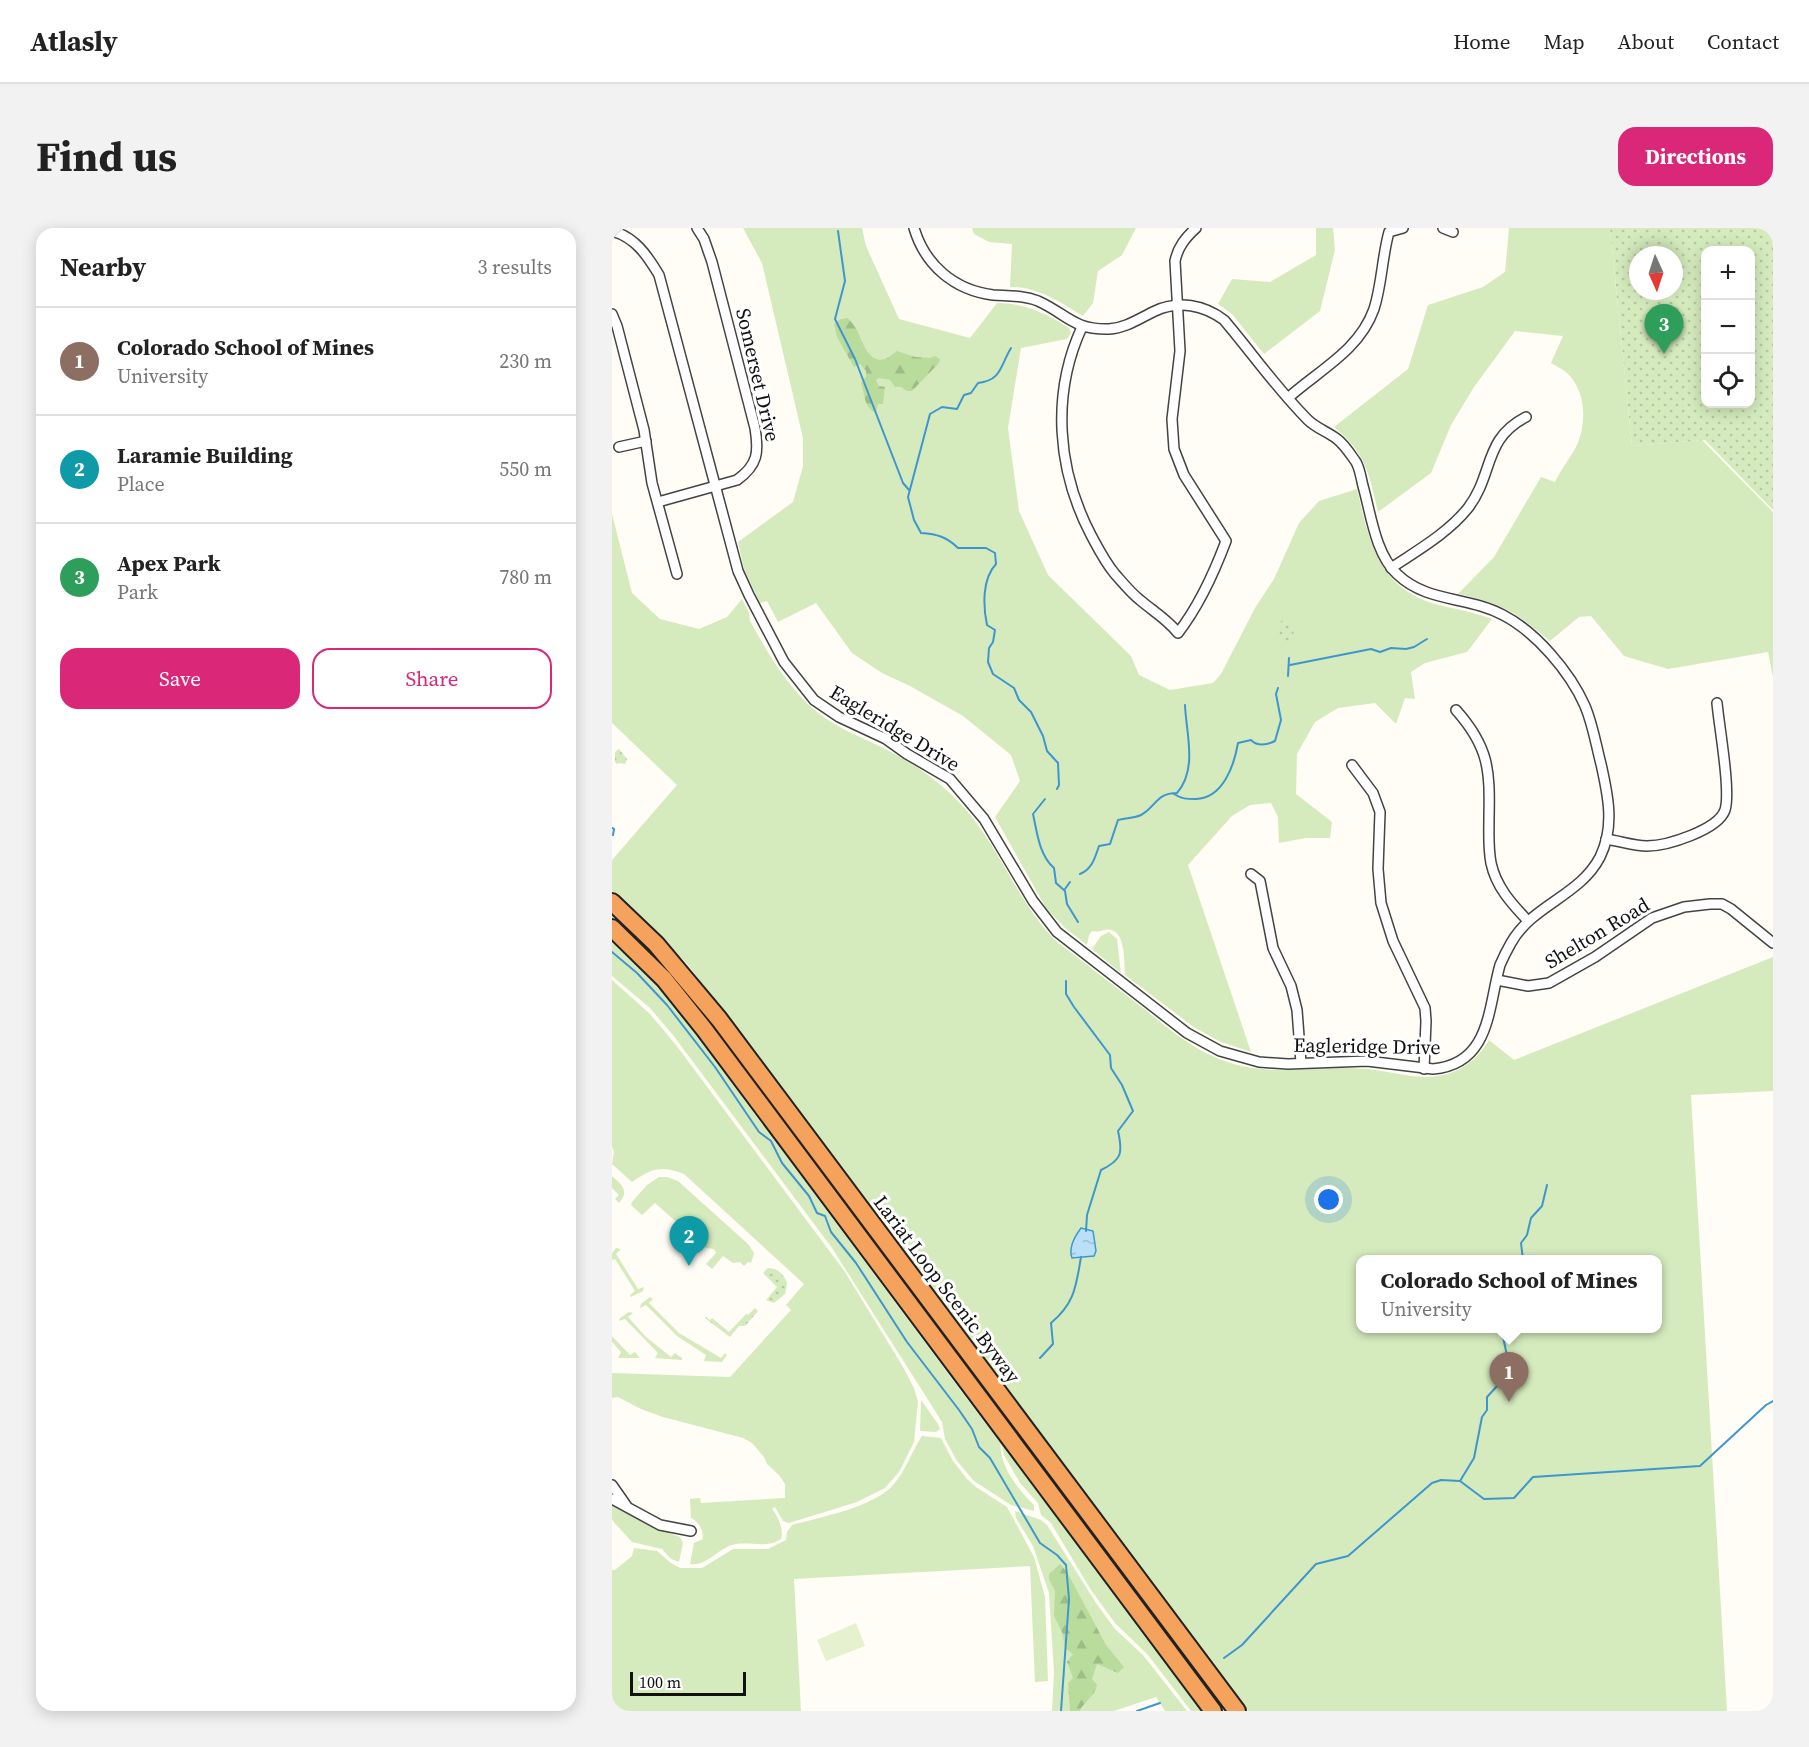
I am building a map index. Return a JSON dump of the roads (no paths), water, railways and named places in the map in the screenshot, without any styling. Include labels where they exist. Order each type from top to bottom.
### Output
[{"type":"highway","name":"Lariat Loop Scenic Byway","points":[[612,903],[656,944],[720,1019],[1237,1711]]},
{"type":"highway","name":"Lariat Loop Scenic Byway","points":[[612,928],[664,979],[682,1001],[1213,1711]]},
{"type":"highway","points":[[1043,1483],[1057,1472]]},
{"type":"street","name":"Somerset Drive","points":[[658,502],[737,480],[753,465],[758,453],[758,441],[712,262],[704,239],[697,228]]},
{"type":"street","points":[[914,228],[926,255],[939,272],[955,283],[984,293],[1032,299],[1080,326],[1064,390],[1062,414],[1064,464],[1078,512],[1097,548],[1113,571],[1138,598],[1178,633],[1186,624],[1216,568],[1226,542],[1184,475],[1174,449],[1172,419],[1180,351],[1175,272],[1177,253],[1182,243],[1196,228]]},
{"type":"street","points":[[1288,398],[1347,351],[1361,334],[1374,309],[1389,232],[1403,228]]},
{"type":"street","points":[[1443,228],[1453,232]]},
{"type":"street","name":"Eagleridge Drive","points":[[612,231],[639,246],[659,275],[738,571],[784,662],[814,700],[840,717],[886,739],[950,779],[984,819],[1033,901],[1057,932],[1187,1033],[1228,1054],[1259,1062],[1367,1061],[1424,1069],[1441,1068],[1457,1062],[1475,1048],[1483,1034],[1489,1018],[1501,963],[1512,941],[1528,921],[1576,888],[1599,860],[1606,839],[1609,803],[1592,726],[1577,690],[1557,661],[1515,622],[1485,608],[1431,595],[1415,588],[1391,567],[1381,550],[1357,464],[1339,441],[1310,422],[1224,320],[1205,308],[1191,305],[1156,311],[1122,327],[1111,329],[1080,326]]},
{"type":"street","points":[[612,314],[617,326],[617,348],[646,441],[650,476],[678,574]]},
{"type":"street","points":[[1391,567],[1455,522],[1478,491],[1498,439],[1512,424],[1526,417]]},
{"type":"street","points":[[619,447],[646,441]]},
{"type":"street","points":[[1606,839],[1638,845],[1664,844],[1692,834],[1717,821],[1725,810],[1726,800],[1717,703]]},
{"type":"street","points":[[1456,711],[1472,728],[1478,739],[1488,773],[1488,847],[1491,865],[1510,903],[1528,921]]},
{"type":"street","points":[[1352,765],[1373,793],[1380,812],[1378,869],[1381,903],[1393,941],[1425,1008],[1424,1069]]},
{"type":"street","points":[[1251,874],[1260,881],[1273,948],[1291,986],[1297,1010],[1301,1063]]},
{"type":"street","name":"Shelton Road","points":[[1497,980],[1528,986],[1549,983],[1602,953],[1652,918],[1684,908],[1710,904],[1722,904],[1731,909],[1773,943]]},
{"type":"street","points":[[612,1474],[612,1479]]},
{"type":"street","points":[[612,1485],[627,1507]]},
{"type":"street","points":[[612,1499],[660,1525],[691,1531]]},
{"type":"water","points":[[1081,1228],[1093,1231],[1096,1251],[1094,1256],[1072,1258],[1074,1238]]},
{"type":"waterway","points":[[838,231],[845,281],[835,319],[855,359],[903,483],[909,490]]},
{"type":"waterway","points":[[1011,348],[996,375],[992,379],[978,383],[971,393],[964,395],[957,409],[942,407],[930,414],[908,497],[914,520],[921,533],[941,537],[958,548],[986,548],[995,553],[996,564],[988,577],[985,593],[987,625],[995,630],[993,642],[989,648],[988,662],[993,674],[1014,688],[1019,700],[1031,712],[1043,736],[1047,751],[1058,763],[1059,785],[1057,789]]},
{"type":"waterway","points":[[1290,665],[1371,649],[1380,652],[1391,648],[1406,649],[1427,639]]},
{"type":"waterway","points":[[1288,676],[1289,658]]},
{"type":"waterway","points":[[1174,794],[1179,797],[1196,799],[1213,793],[1226,779],[1234,761],[1238,743],[1251,740],[1263,745],[1275,741],[1281,720],[1276,694],[1278,688]]},
{"type":"waterway","points":[[1080,874],[1090,866],[1099,846],[1110,844],[1118,820],[1141,815],[1160,798],[1177,793],[1187,773],[1189,762],[1185,705]]},
{"type":"waterway","points":[[1045,799],[1033,814],[1039,843],[1045,857],[1054,868],[1056,883],[1065,891],[1067,904],[1078,922]]},
{"type":"waterway","points":[[612,828],[614,829],[613,835]]},
{"type":"waterway","points":[[1065,889],[1070,882]]},
{"type":"waterway","points":[[612,952],[637,973],[667,1005],[715,1067],[759,1132],[771,1141],[782,1163],[809,1196],[817,1213],[825,1216],[831,1232],[856,1263],[907,1342],[972,1429],[979,1447],[990,1458],[1040,1543],[1057,1555],[1066,1565],[1069,1599],[1061,1711]]},
{"type":"waterway","points":[[1066,981],[1066,994],[1110,1055],[1111,1068],[1122,1085],[1133,1111],[1118,1131],[1120,1150],[1117,1159],[1101,1170],[1087,1215],[1086,1231]]},
{"type":"waterway","points":[[1522,1255],[1521,1243],[1527,1235],[1531,1218],[1542,1206],[1547,1185]]},
{"type":"waterway","points":[[1040,1358],[1053,1344],[1051,1323],[1070,1301],[1076,1285],[1081,1257]]},
{"type":"waterway","points":[[1224,1658],[1242,1645],[1316,1564],[1348,1556],[1432,1483],[1441,1480],[1460,1481],[1474,1458],[1482,1417],[1487,1410],[1487,1397],[1498,1385],[1499,1370],[1508,1360],[1502,1333]]},
{"type":"waterway","points":[[1460,1481],[1484,1499],[1514,1498],[1533,1477],[1700,1466],[1773,1401]]},
{"type":"waterway","points":[[1137,1711],[1160,1703]]},
{"type":"place","name":"Apex Park","points":[[1664,354]]},
{"type":"place","name":"Laramie Building","points":[[689,1266]]},
{"type":"place","name":"Colorado School of Mines","points":[[1509,1402]]}]
